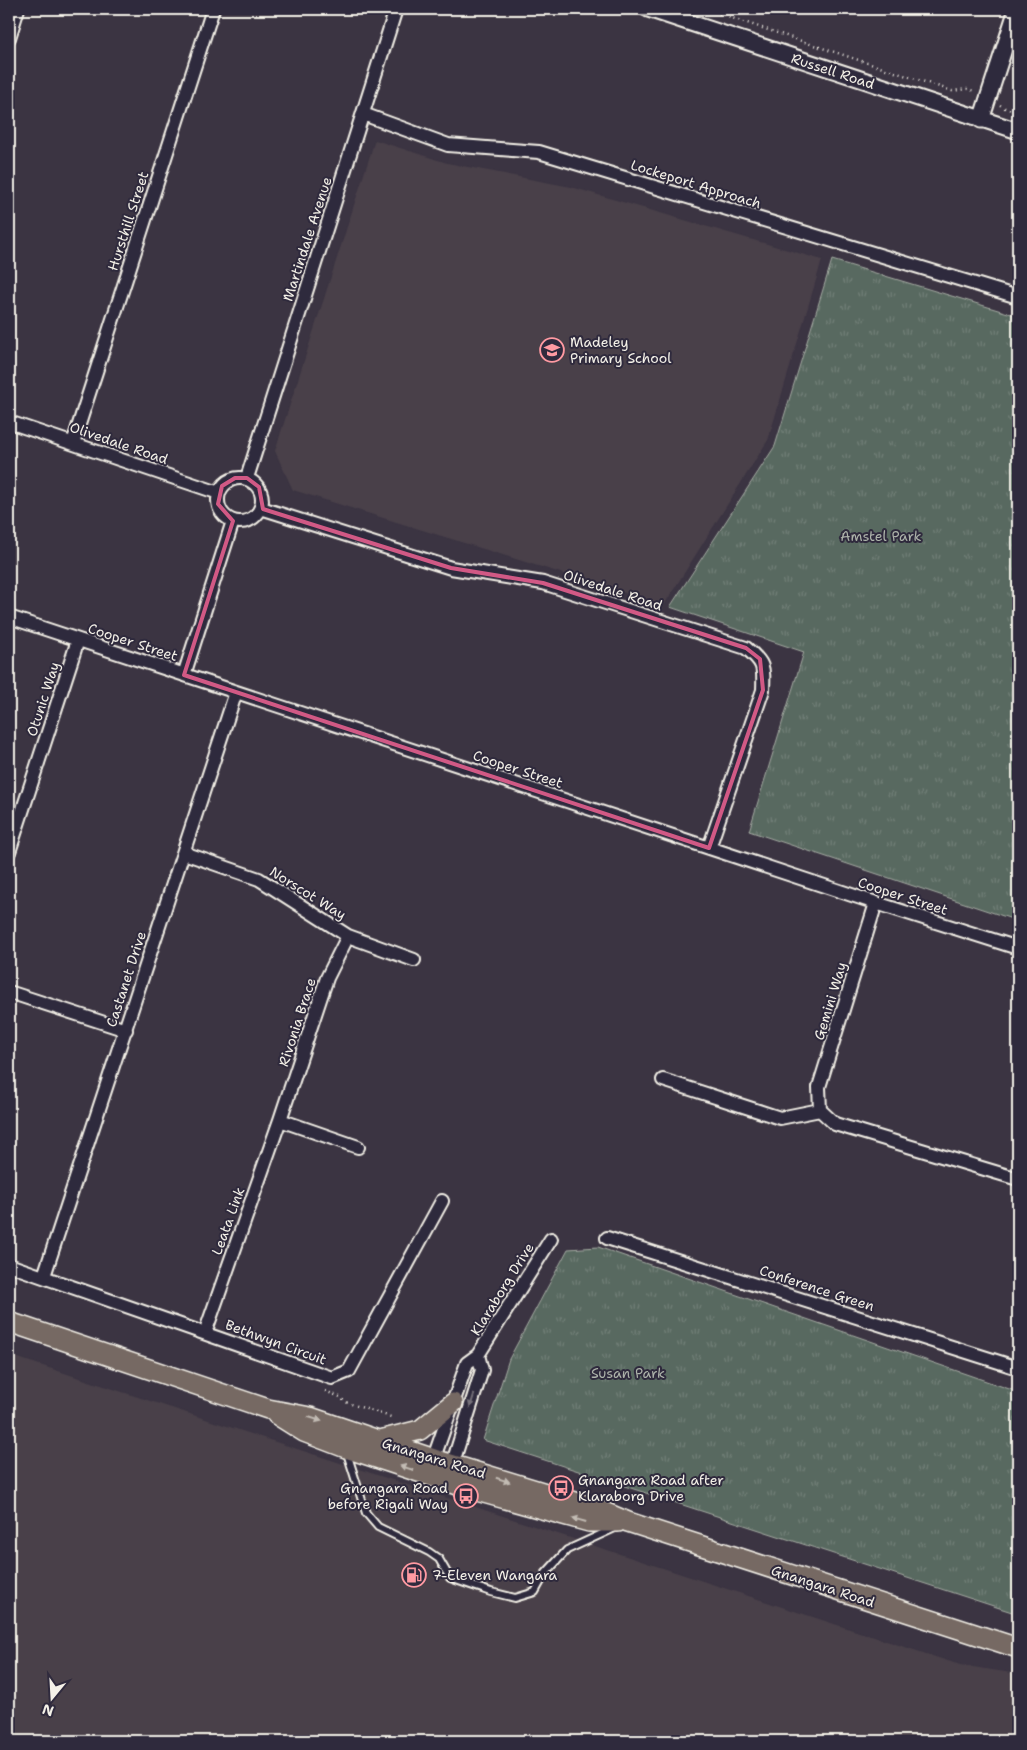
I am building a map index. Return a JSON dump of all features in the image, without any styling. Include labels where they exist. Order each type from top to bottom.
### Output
[{"type":"main road","name":"Gnangara Road","points":[[9,1322],[268,1409],[310,1417],[379,1441],[431,1467]]},
{"type":"main road","points":[[379,1441],[420,1430],[453,1403]]},
{"type":"main road","name":"Gnangara Road","points":[[268,1409],[304,1432],[346,1448],[592,1507],[628,1522],[1018,1648]]},
{"type":"street","points":[[9,38],[18,9]]},
{"type":"street","name":"Hursthill Street","points":[[73,443],[212,9]]},
{"type":"street","name":"Martindale Avenue","points":[[247,478],[396,9]]},
{"type":"street","name":"Russell Road","points":[[648,9],[1015,130]]},
{"type":"street","points":[[981,120],[1017,9]]},
{"type":"street","name":"Lockeport Approach","points":[[363,114],[448,145],[539,152],[1018,297]]},
{"type":"street","name":"Olivedale Road","points":[[9,422],[219,493]]},
{"type":"street","points":[[235,478],[247,478],[259,488],[262,495],[261,508],[251,519],[244,522],[233,521],[221,511],[218,504],[219,493],[222,486],[228,481],[235,478]]},
{"type":"street","name":"Olivedale Road","points":[[261,508],[451,568],[543,583],[746,648],[760,659],[764,674],[762,690],[709,848]]},
{"type":"street","points":[[184,675],[233,521]]},
{"type":"street","name":"Cooper Street","points":[[9,617],[876,903],[1018,948]]},
{"type":"street","name":"Otunic Way","points":[[9,852],[14,821],[78,640]]},
{"type":"street","name":"Castanet Drive","points":[[44,1276],[236,692]]},
{"type":"street","name":"Norscot Way","points":[[184,853],[258,879],[348,936],[414,960]]},
{"type":"street","name":"Gemini Way","points":[[820,1110],[819,1087],[876,903]]},
{"type":"street","name":"Rivonia Brace","points":[[280,1120],[327,978],[348,936]]},
{"type":"street","points":[[9,992],[126,1030]]},
{"type":"street","points":[[663,1080],[780,1118],[820,1110],[835,1124],[1018,1179]]},
{"type":"street","points":[[280,1120],[358,1147]]},
{"type":"street","name":"Leata Link","points":[[204,1333],[280,1120]]},
{"type":"street","name":"Bethwyn Circuit","points":[[9,1265],[332,1378],[349,1371],[442,1201]]},
{"type":"street","name":"Conference Green","points":[[607,1238],[1018,1368]]},
{"type":"street","name":"Klaraborg Drive","points":[[431,1467],[466,1363],[478,1355],[551,1239]]},
{"type":"street","name":"Klaraborg Drive","points":[[450,1473],[482,1370],[478,1355]]},
{"type":"lane","points":[[346,1448],[366,1513],[378,1527],[429,1552],[439,1559],[450,1578],[491,1592],[515,1598],[534,1592],[546,1574],[568,1550],[628,1522]]},
{"type":"path","points":[[705,9],[952,90],[967,89],[994,96],[998,104],[1017,112],[1015,130]]},
{"type":"path","points":[[322,1390],[340,1397],[345,1402],[395,1419]]},
{"type":"highlighted area","points":[[235,478],[247,478],[259,487],[263,509],[451,568],[543,583],[746,648],[760,659],[763,690],[709,848],[184,675],[233,521],[218,504],[222,486]]},
{"type":"shaded area","name":"Madeley Primary School","points":[[375,140],[447,163],[571,187],[822,260],[768,440],[664,605],[293,490],[275,451]]},
{"type":"shaded area","points":[[9,1355],[960,1665],[1018,1674],[1018,1741],[9,1741]]},
{"type":"green space","name":"Amstel Park","points":[[832,260],[1018,316],[1018,921],[749,831],[804,652],[670,607],[775,446]]},
{"type":"green space","name":"Susan Park","points":[[598,1247],[1018,1392],[1018,1614],[483,1440],[509,1359],[568,1249]]},
{"type":"place","name":"Madeley Primary School","points":[[552,350]]},
{"type":"place","name":"Gnangara Road after Klaraborg Drive","points":[[561,1488]]},
{"type":"place","name":"Gnangara Road before Rigali Way","points":[[466,1496]]},
{"type":"place","name":"7-Eleven Wangara","points":[[414,1575]]}]
